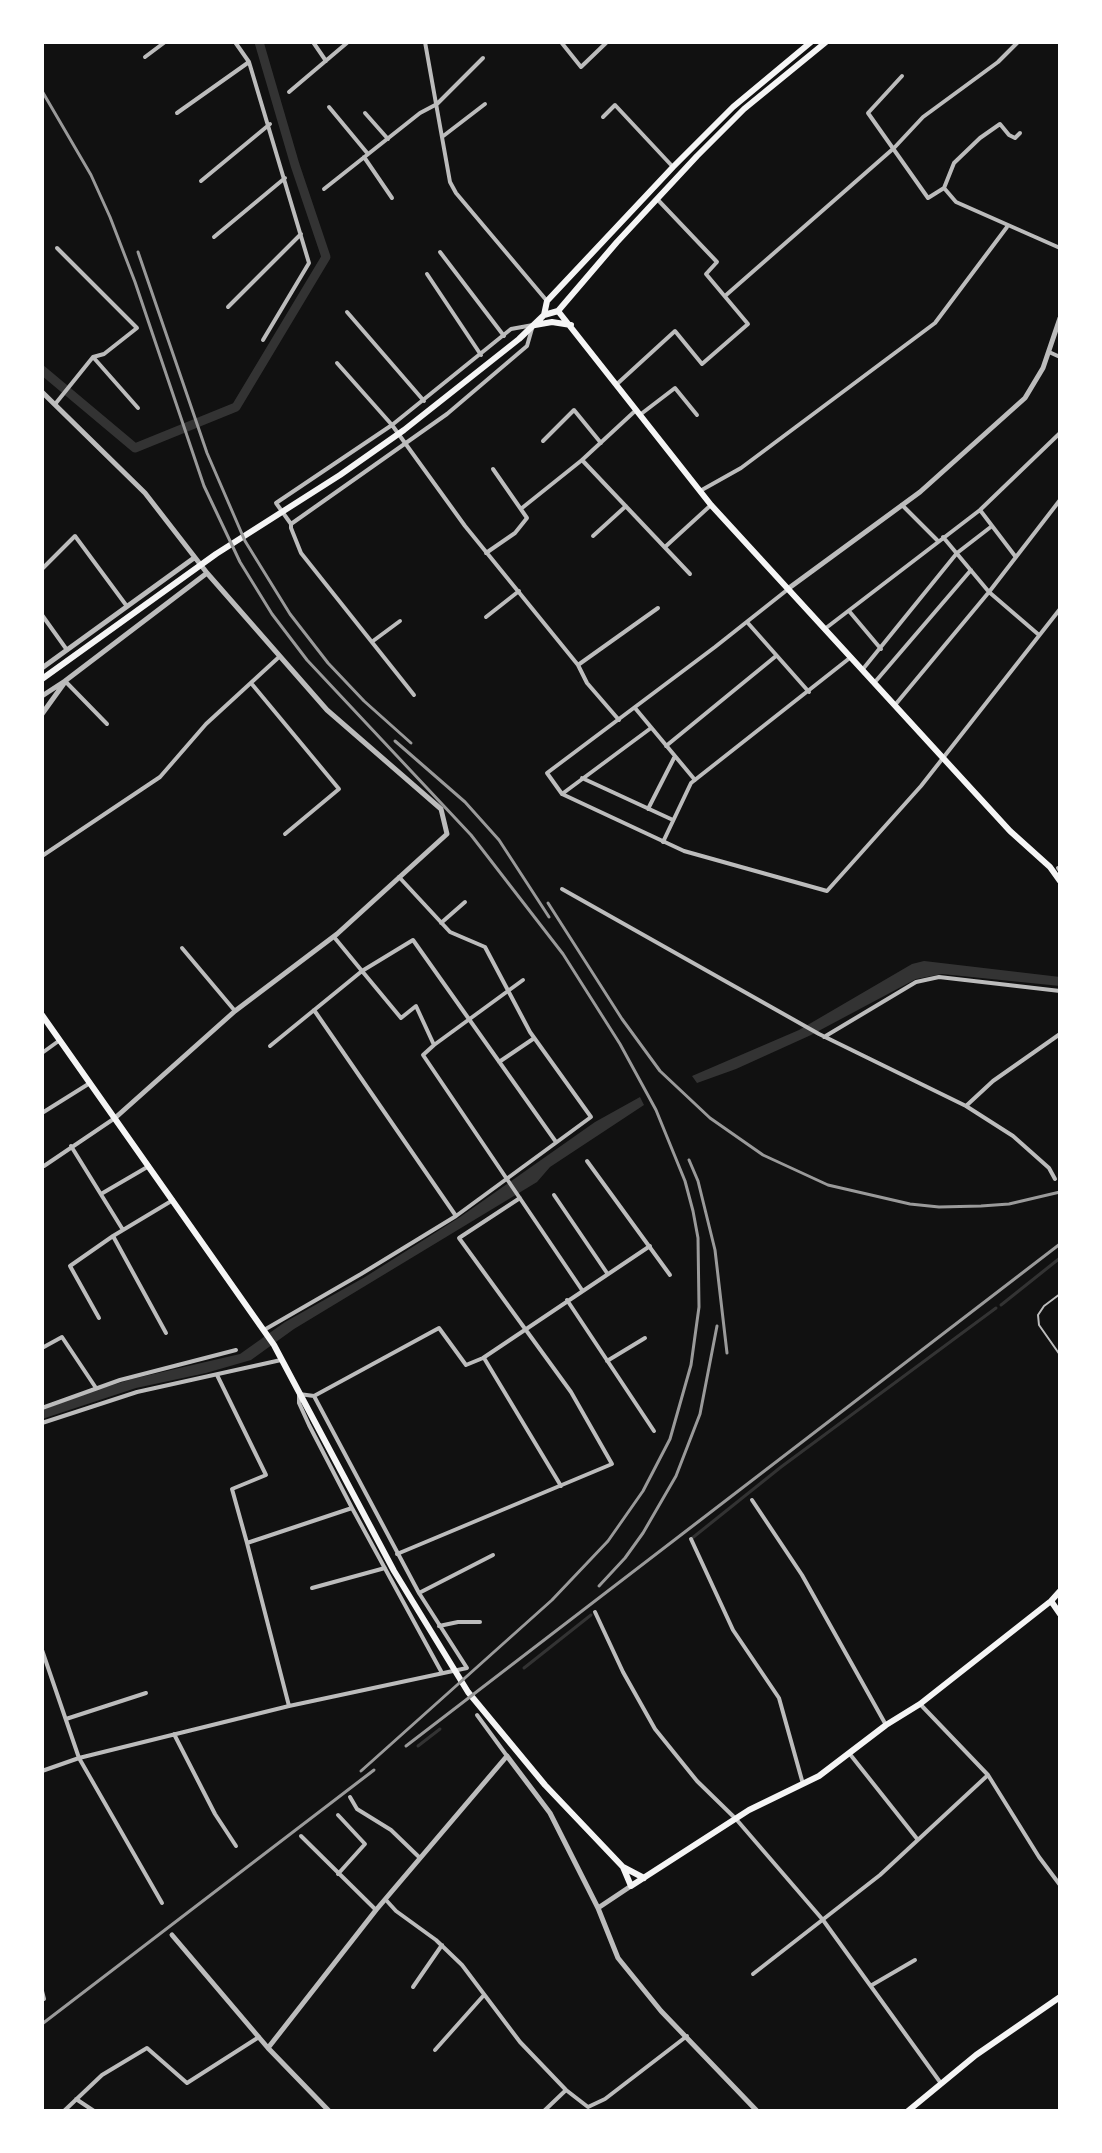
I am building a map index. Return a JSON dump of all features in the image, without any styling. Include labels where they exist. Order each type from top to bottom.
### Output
[{"type":"main road","points":[[544,315],[547,301],[673,167],[733,107],[811,42]]},
{"type":"main road","points":[[42,679],[216,554],[404,430],[519,339],[544,315],[558,311],[656,198],[724,129],[826,42]]},
{"type":"main road","points":[[719,122],[724,129]]},
{"type":"main road","points":[[558,311],[711,505],[1010,831],[1050,867],[1060,881]]},
{"type":"main road","points":[[533,325],[552,322],[571,325]]},
{"type":"main road","points":[[42,1015],[274,1345],[410,1598],[468,1692],[545,1785],[623,1867],[644,1878]]},
{"type":"main road","points":[[623,1867],[631,1886],[736,1819],[819,1776],[886,1725],[920,1704],[1060,1591]]},
{"type":"main road","points":[[1051,1601],[1060,1614]]},
{"type":"main road","points":[[908,2111],[940,2082],[1060,1997]]},
{"type":"street","points":[[145,57],[165,42]]},
{"type":"street","points":[[235,42],[249,62],[270,124],[309,263],[263,340]]},
{"type":"street","points":[[313,42],[326,61]]},
{"type":"street","points":[[289,92],[348,42]]},
{"type":"street","points":[[425,42],[447,170],[456,193],[547,301]]},
{"type":"street","points":[[561,42],[581,67],[607,42]]},
{"type":"street","points":[[725,296],[894,148],[923,117],[998,62],[1018,42]]},
{"type":"street","points":[[324,189],[420,113],[437,104],[483,58]]},
{"type":"street","points":[[177,113],[249,62]]},
{"type":"street","points":[[902,76],[868,113],[928,198],[944,188],[954,163],[980,138],[1000,124],[1015,138],[1020,133]]},
{"type":"street","points":[[442,137],[485,104]]},
{"type":"street","points":[[603,117],[615,105],[673,167]]},
{"type":"street","points":[[329,107],[366,156],[392,198]]},
{"type":"street","points":[[365,113],[388,139]]},
{"type":"street","points":[[201,181],[270,124]]},
{"type":"street","points":[[214,237],[285,178]]},
{"type":"street","points":[[944,188],[956,202],[1060,248]]},
{"type":"street","points":[[615,386],[675,331],[702,364],[748,324],[706,274],[717,262],[656,198]]},
{"type":"street","points":[[700,491],[741,468],[935,323],[1007,227]]},
{"type":"street","points":[[228,307],[301,234]]},
{"type":"street","points":[[56,403],[93,357],[104,354],[137,328],[57,248]]},
{"type":"street","points":[[440,252],[504,336]]},
{"type":"street","points":[[427,274],[481,355]]},
{"type":"street","points":[[347,312],[424,401]]},
{"type":"street","points":[[1060,318],[1049,352],[1025,398],[902,505],[547,773],[562,794],[663,842],[827,891],[943,758],[1060,609]]},
{"type":"street","points":[[291,524],[447,414],[527,346],[533,325],[511,329],[392,425],[276,503],[291,524],[301,553],[414,695]]},
{"type":"street","points":[[1049,352],[1060,357]]},
{"type":"street","points":[[93,357],[138,408]]},
{"type":"street","points":[[337,363],[392,425],[486,553],[619,720]]},
{"type":"street","points":[[522,508],[637,414],[675,388],[697,415]]},
{"type":"street","points":[[42,392],[145,493],[194,558],[327,710],[441,809],[447,834],[334,937],[235,1011],[115,1118],[44,1166]]},
{"type":"street","points":[[543,441],[574,410],[601,443]]},
{"type":"street","points":[[826,628],[980,510],[1060,433]]},
{"type":"street","points":[[582,460],[690,574]]},
{"type":"street","points":[[486,553],[523,526],[527,518],[493,469]]},
{"type":"street","points":[[895,705],[1060,500]]},
{"type":"street","points":[[665,547],[711,505]]},
{"type":"street","points":[[902,505],[937,540]]},
{"type":"street","points":[[593,536],[626,506]]},
{"type":"street","points":[[980,510],[1015,556]]},
{"type":"street","points":[[863,669],[957,553],[992,526]]},
{"type":"street","points":[[42,569],[75,536],[126,605]]},
{"type":"street","points":[[943,537],[989,592],[1039,635]]},
{"type":"street","points":[[42,668],[194,558]]},
{"type":"street","points":[[875,682],[971,570]]},
{"type":"street","points":[[42,696],[207,573]]},
{"type":"street","points":[[486,617],[519,591]]},
{"type":"street","points":[[578,665],[658,608]]},
{"type":"street","points":[[849,611],[881,649]]},
{"type":"street","points":[[42,615],[86,664]]},
{"type":"street","points":[[372,642],[400,621]]},
{"type":"street","points":[[747,622],[809,692]]},
{"type":"street","points":[[666,746],[776,656]]},
{"type":"street","points":[[42,856],[160,777],[206,724],[279,657]]},
{"type":"street","points":[[663,842],[695,780],[852,657]]},
{"type":"street","points":[[42,714],[65,681]]},
{"type":"street","points":[[65,681],[107,724]]},
{"type":"street","points":[[251,683],[339,789],[285,834]]},
{"type":"street","points":[[635,708],[695,780]]},
{"type":"street","points":[[562,794],[651,728]]},
{"type":"street","points":[[648,809],[675,756]]},
{"type":"street","points":[[582,778],[673,820]]},
{"type":"street","points":[[1050,867],[1059,869]]},
{"type":"street","points":[[265,1332],[456,1216],[591,1117],[534,1038],[485,947],[450,932],[399,877]]},
{"type":"street","points":[[562,889],[822,1035],[966,1106],[1013,1136],[1049,1168],[1055,1179]]},
{"type":"street","points":[[441,923],[465,902]]},
{"type":"street","points":[[334,937],[401,1018],[416,1006],[434,1045]]},
{"type":"street","points":[[270,1046],[362,971],[413,940],[556,1142]]},
{"type":"street","points":[[182,948],[235,1011]]},
{"type":"street","points":[[822,1035],[916,982],[939,977],[1060,991]]},
{"type":"street","points":[[523,980],[423,1055],[582,1290]]},
{"type":"street","points":[[314,1010],[456,1216]]},
{"type":"street","points":[[966,1106],[993,1081],[1060,1034]]},
{"type":"street","points":[[499,1062],[534,1038]]},
{"type":"street","points":[[42,1053],[60,1040]]},
{"type":"street","points":[[42,1113],[90,1083]]},
{"type":"street","points":[[71,1146],[123,1230]]},
{"type":"street","points":[[587,1161],[670,1275]]},
{"type":"street","points":[[101,1194],[149,1166]]},
{"type":"street","points":[[554,1195],[607,1273]]},
{"type":"street","points":[[397,1554],[612,1464],[571,1392],[459,1238],[519,1196]]},
{"type":"street","points":[[99,1318],[70,1266],[173,1200]]},
{"type":"street","points":[[113,1236],[166,1333]]},
{"type":"street","points":[[442,1673],[309,1425],[299,1403],[299,1394],[314,1396],[439,1328],[466,1365],[483,1358],[650,1246]]},
{"type":"street","points":[[567,1300],[654,1431]]},
{"type":"street","points":[[42,1348],[62,1337],[96,1388]]},
{"type":"street","points":[[607,1361],[645,1338]]},
{"type":"street","points":[[42,1408],[96,1388],[236,1350]]},
{"type":"street","points":[[483,1358],[561,1486]]},
{"type":"street","points":[[42,1423],[137,1392],[281,1360]]},
{"type":"street","points":[[217,1375],[266,1475],[232,1489],[289,1706]]},
{"type":"street","points":[[42,1771],[79,1758],[289,1706],[467,1668],[397,1554],[314,1396]]},
{"type":"street","points":[[752,1500],[802,1575],[886,1725]]},
{"type":"street","points":[[247,1543],[352,1508]]},
{"type":"street","points":[[691,1539],[733,1630],[779,1698],[803,1784]]},
{"type":"street","points":[[419,1593],[493,1555]]},
{"type":"street","points":[[312,1588],[385,1568]]},
{"type":"street","points":[[595,1612],[623,1672],[655,1729],[697,1781],[736,1819],[823,1920],[940,2082]]},
{"type":"street","points":[[439,1626],[480,1622]]},
{"type":"street","points":[[42,1650],[79,1758],[162,1903]]},
{"type":"street","points":[[66,1719],[146,1693]]},
{"type":"street","points":[[920,1704],[988,1775],[1060,1885]]},
{"type":"street","points":[[477,1715],[550,1813],[598,1908],[618,1958],[661,2011],[757,2111]]},
{"type":"street","points":[[174,1734],[215,1814],[236,1846]]},
{"type":"street","points":[[849,1753],[918,1840]]},
{"type":"street","points":[[268,2048],[376,1910],[507,1756]]},
{"type":"street","points":[[753,1974],[918,1840],[988,1775]]},
{"type":"street","points":[[350,1797],[357,1809],[391,1830],[419,1854],[420,1860]]},
{"type":"street","points":[[338,1815],[365,1844],[338,1874]]},
{"type":"street","points":[[301,1836],[376,1910]]},
{"type":"street","points":[[598,1908],[631,1886]]},
{"type":"street","points":[[386,1900],[462,1965],[520,2042],[566,2090],[588,2107],[605,2099],[687,2036]]},
{"type":"street","points":[[172,1935],[268,2048],[329,2111]]},
{"type":"street","points":[[413,1987],[442,1945]]},
{"type":"street","points":[[872,1985],[915,1960]]},
{"type":"street","points":[[42,1991],[44,1999]]},
{"type":"street","points":[[435,2050],[484,1995]]},
{"type":"street","points":[[64,2111],[102,2075],[147,2048],[187,2083],[259,2037]]},
{"type":"street","points":[[544,2111],[566,2090]]},
{"type":"street","points":[[76,2099],[94,2111]]},
{"type":"lane","points":[[1060,1294],[1038,1315],[1039,1325],[1060,1355]]},
{"type":"shaded area","points":[[924,961],[1060,977],[1060,986],[942,974],[916,979],[811,1035],[736,1069],[697,1083],[692,1076],[799,1030],[912,964]]},
{"type":"shaded area","points":[[640,1097],[644,1105],[550,1167],[537,1182],[294,1329],[251,1360],[136,1388],[42,1419],[42,1410],[93,1391],[240,1354],[285,1322],[365,1277],[460,1217],[595,1122]]},
{"type":"waterway","points":[[42,370],[135,448],[236,407],[326,257],[259,42]]},
{"type":"waterway","points":[[1001,1305],[1060,1258]]},
{"type":"waterway","points":[[691,1539],[781,1467],[996,1308]]},
{"type":"waterway","points":[[524,1668],[591,1615]]},
{"type":"waterway","points":[[418,1746],[440,1729]]},
{"type":"railway","points":[[42,91],[91,175],[110,217],[204,486],[240,562],[272,614],[307,660],[471,835],[563,954],[620,1044],[656,1110],[685,1181],[693,1211],[698,1238],[699,1307],[691,1365],[670,1439],[643,1491],[608,1541],[552,1600],[361,1771]]},
{"type":"railway","points":[[138,252],[207,453],[245,541],[290,614],[328,663],[411,743]]},
{"type":"railway","points":[[395,741],[465,802],[499,840],[549,917]]},
{"type":"railway","points":[[548,903],[622,1019],[660,1071],[710,1118],[763,1155],[828,1185],[910,1204],[939,1207],[1009,1204],[1060,1192]]},
{"type":"railway","points":[[689,1160],[698,1181],[715,1250],[727,1353]]},
{"type":"railway","points":[[406,1746],[1060,1244]]},
{"type":"railway","points":[[599,1586],[643,1533],[676,1476],[700,1414],[717,1326]]},
{"type":"railway","points":[[42,2024],[374,1770]]}]
